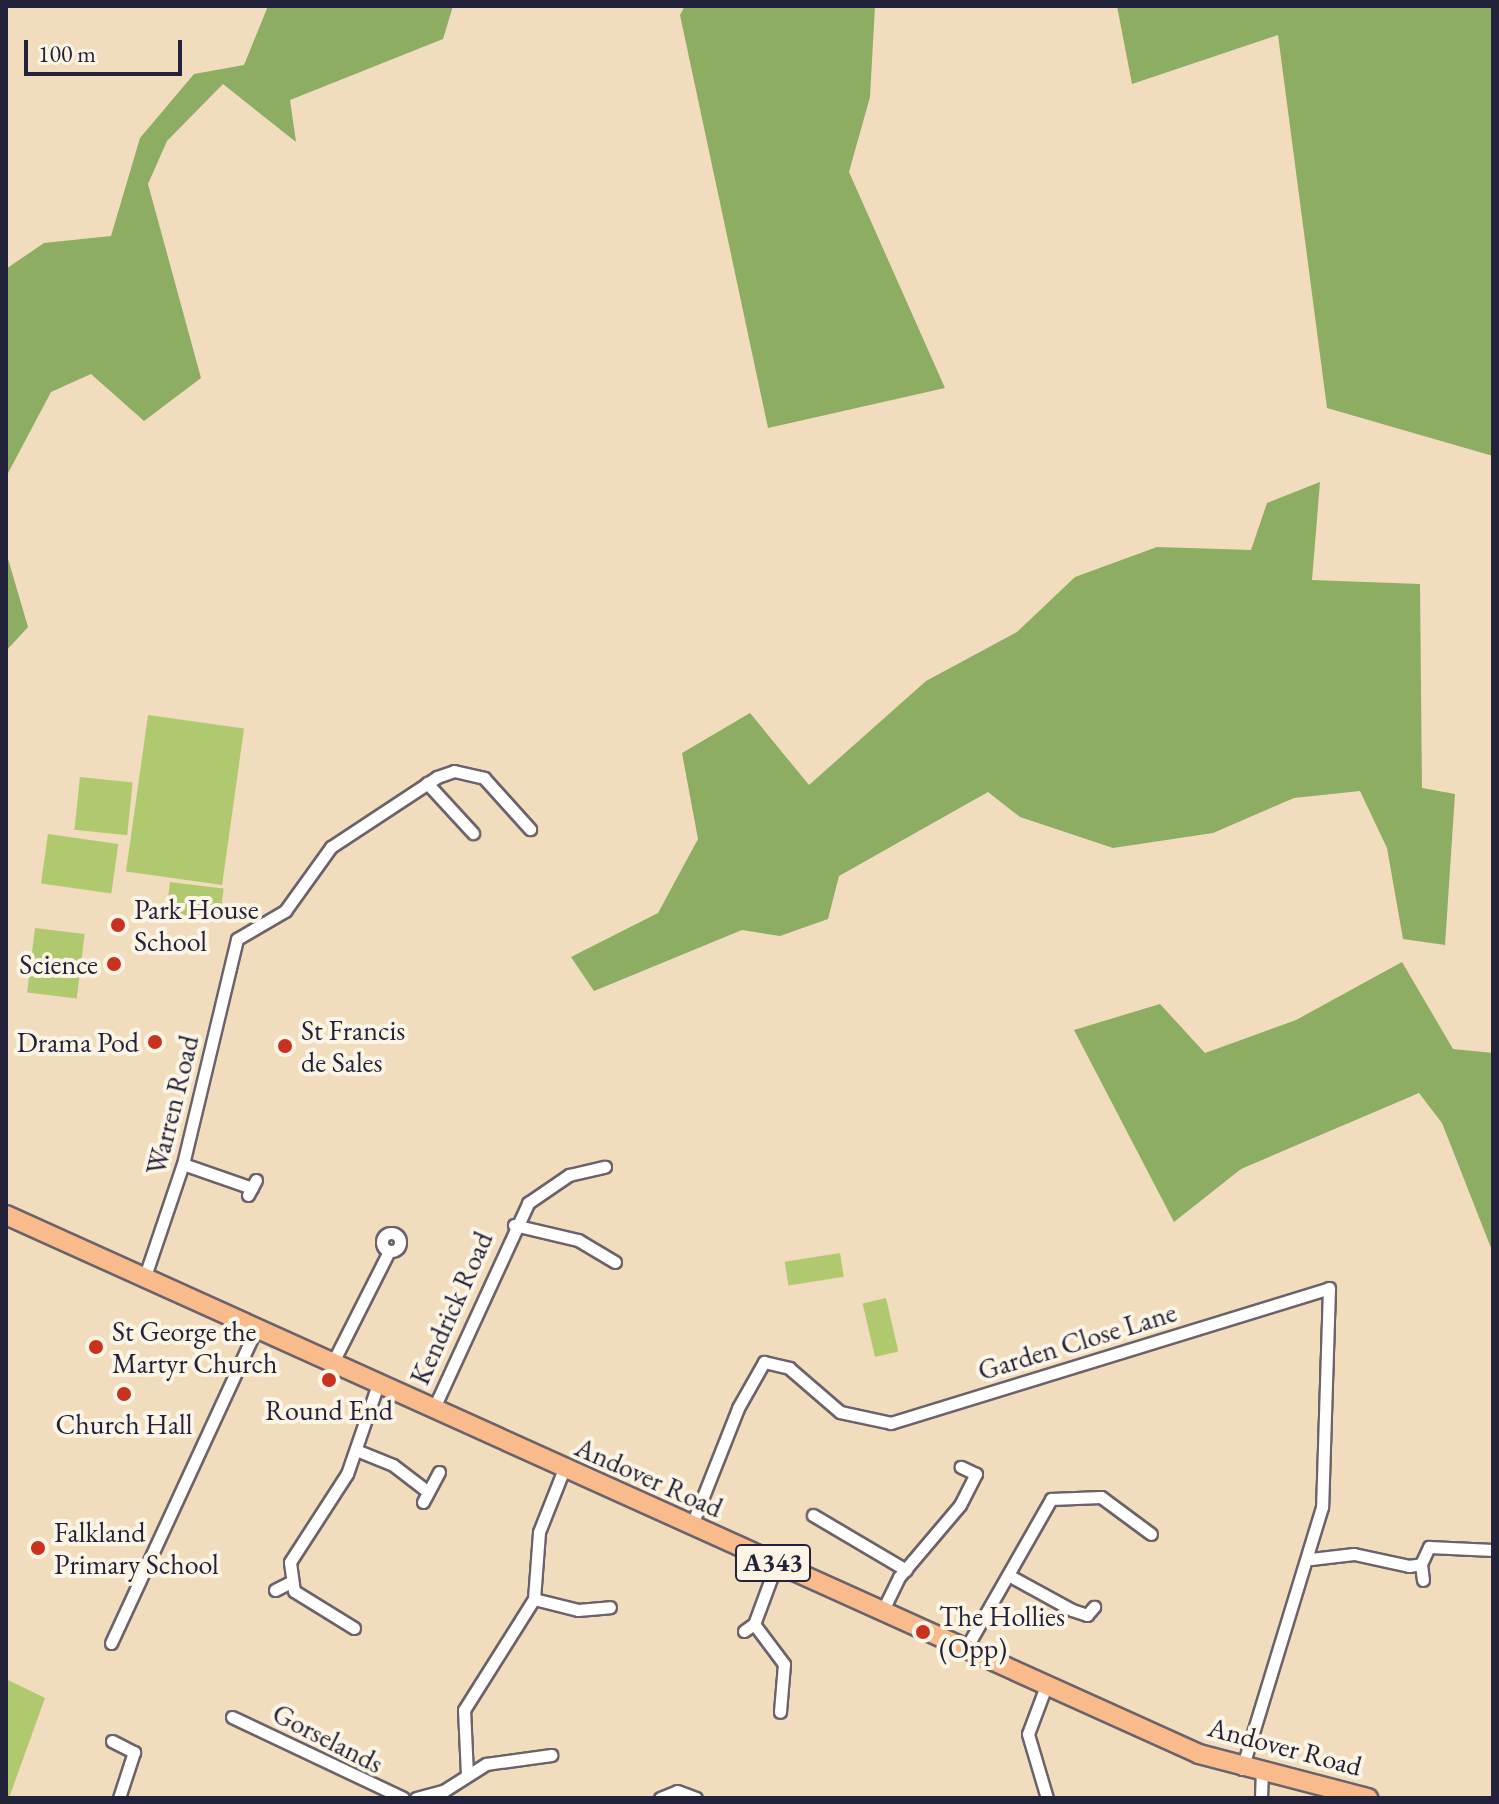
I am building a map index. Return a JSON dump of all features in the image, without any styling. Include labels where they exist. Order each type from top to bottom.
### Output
[{"type":"main road","name":"Andover Road","points":[[6,1215],[1046,1686],[1242,1769],[1368,1798]]},
{"type":"street","points":[[473,833],[427,783],[454,771],[484,778],[530,829]]},
{"type":"street","name":"Warren Road","points":[[144,1279],[183,1164],[237,939],[285,911],[331,847],[427,783]]},
{"type":"street","points":[[183,1164],[252,1188]]},
{"type":"street","name":"Kendrick Road","points":[[433,1410],[514,1225],[549,1187],[605,1167]]},
{"type":"street","name":"Kendrick Road","points":[[514,1225],[578,1240],[615,1262]]},
{"type":"street","points":[[332,1364],[389,1251]]},
{"type":"street","name":"Garden Close Lane","points":[[691,1527],[738,1408],[764,1362],[789,1368],[840,1412],[891,1423],[1329,1288],[1322,1507],[1311,1559],[1242,1769]]},
{"type":"street","points":[[111,1643],[256,1329]]},
{"type":"street","points":[[354,1628],[311,1608],[289,1583],[290,1562],[356,1450],[378,1384]]},
{"type":"street","points":[[356,1450],[393,1465],[425,1496],[439,1472]]},
{"type":"street","points":[[882,1612],[906,1570],[960,1505],[976,1474],[961,1467]]},
{"type":"street","points":[[467,1775],[464,1710],[486,1664],[534,1599],[539,1532],[564,1469]]},
{"type":"street","points":[[965,1650],[1010,1576],[1051,1499],[1101,1497],[1151,1534]]},
{"type":"street","points":[[813,1515],[906,1570]]},
{"type":"street","points":[[1423,1580],[1421,1564],[1429,1547],[1493,1550]]},
{"type":"street","points":[[1311,1559],[1354,1554],[1421,1564]]},
{"type":"street","points":[[776,1565],[749,1628],[784,1664],[780,1712]]},
{"type":"street","points":[[1010,1576],[1072,1610],[1087,1615],[1094,1607]]},
{"type":"street","points":[[275,1590],[289,1583]]},
{"type":"street","points":[[534,1599],[578,1610],[610,1607]]},
{"type":"street","points":[[1046,1686],[1028,1734],[1047,1798]]},
{"type":"street","name":"Gorselands","points":[[232,1717],[403,1798]]},
{"type":"street","points":[[112,1741],[134,1752],[119,1798]]},
{"type":"street","points":[[416,1798],[511,1757],[551,1755]]},
{"type":"street","points":[[1261,1798],[1262,1773]]},
{"type":"street","points":[[660,1798],[677,1791],[696,1798]]},
{"type":"green space","points":[[268,6],[453,6],[443,39],[290,100],[296,142],[223,84],[167,141],[148,184],[201,378],[144,421],[91,374],[51,392],[6,477],[6,269],[44,243],[111,236],[140,138],[194,74],[244,65]]},
{"type":"green space","points":[[685,6],[875,6],[870,97],[849,172],[945,388],[768,428],[680,15]]},
{"type":"green space","points":[[1117,6],[1493,6],[1493,456],[1327,408],[1278,35],[1132,84]]},
{"type":"green space","points":[[1320,482],[1312,580],[1420,584],[1422,788],[1455,794],[1445,945],[1403,939],[1387,848],[1360,791],[1294,798],[1213,833],[1113,848],[1020,817],[988,792],[839,876],[828,919],[780,936],[742,930],[594,991],[571,957],[658,913],[698,839],[682,753],[750,713],[809,785],[926,681],[1017,632],[1075,577],[1157,547],[1251,550],[1267,503]]},
{"type":"green space","points":[[6,552],[28,627],[6,651]]},
{"type":"green space","points":[[148,715],[244,728],[222,885],[126,871]]},
{"type":"green space","points":[[80,777],[133,783],[127,835],[74,830]]},
{"type":"green space","points":[[48,834],[118,844],[111,893],[41,884]]},
{"type":"green space","points":[[170,882],[224,889],[219,923],[166,917]]},
{"type":"green space","points":[[35,928],[85,934],[77,999],[27,993]]},
{"type":"green space","points":[[1402,962],[1453,1049],[1493,1053],[1493,1253],[1442,1123],[1419,1093],[1241,1169],[1174,1222],[1074,1030],[1160,1004],[1205,1053],[1296,1020]]},
{"type":"green space","points":[[840,1253],[844,1277],[788,1285],[785,1262]]},
{"type":"green space","points":[[886,1298],[898,1352],[875,1357],[863,1303]]},
{"type":"green space","points":[[6,1679],[45,1698],[9,1798],[6,1798]]},
{"type":"place","name":"Park House School","points":[[118,925]]},
{"type":"place","name":"Science","points":[[114,964]]},
{"type":"place","name":"Drama Pod","points":[[155,1042]]},
{"type":"place","name":"St Francis de Sales","points":[[285,1046]]},
{"type":"place","name":"St George the Martyr Church","points":[[96,1347]]},
{"type":"place","name":"Round End","points":[[329,1380]]},
{"type":"place","name":"Church Hall","points":[[124,1394]]},
{"type":"place","name":"Falkland Primary School","points":[[38,1548]]},
{"type":"place","name":"The Hollies (Opp)","points":[[923,1632]]}]
